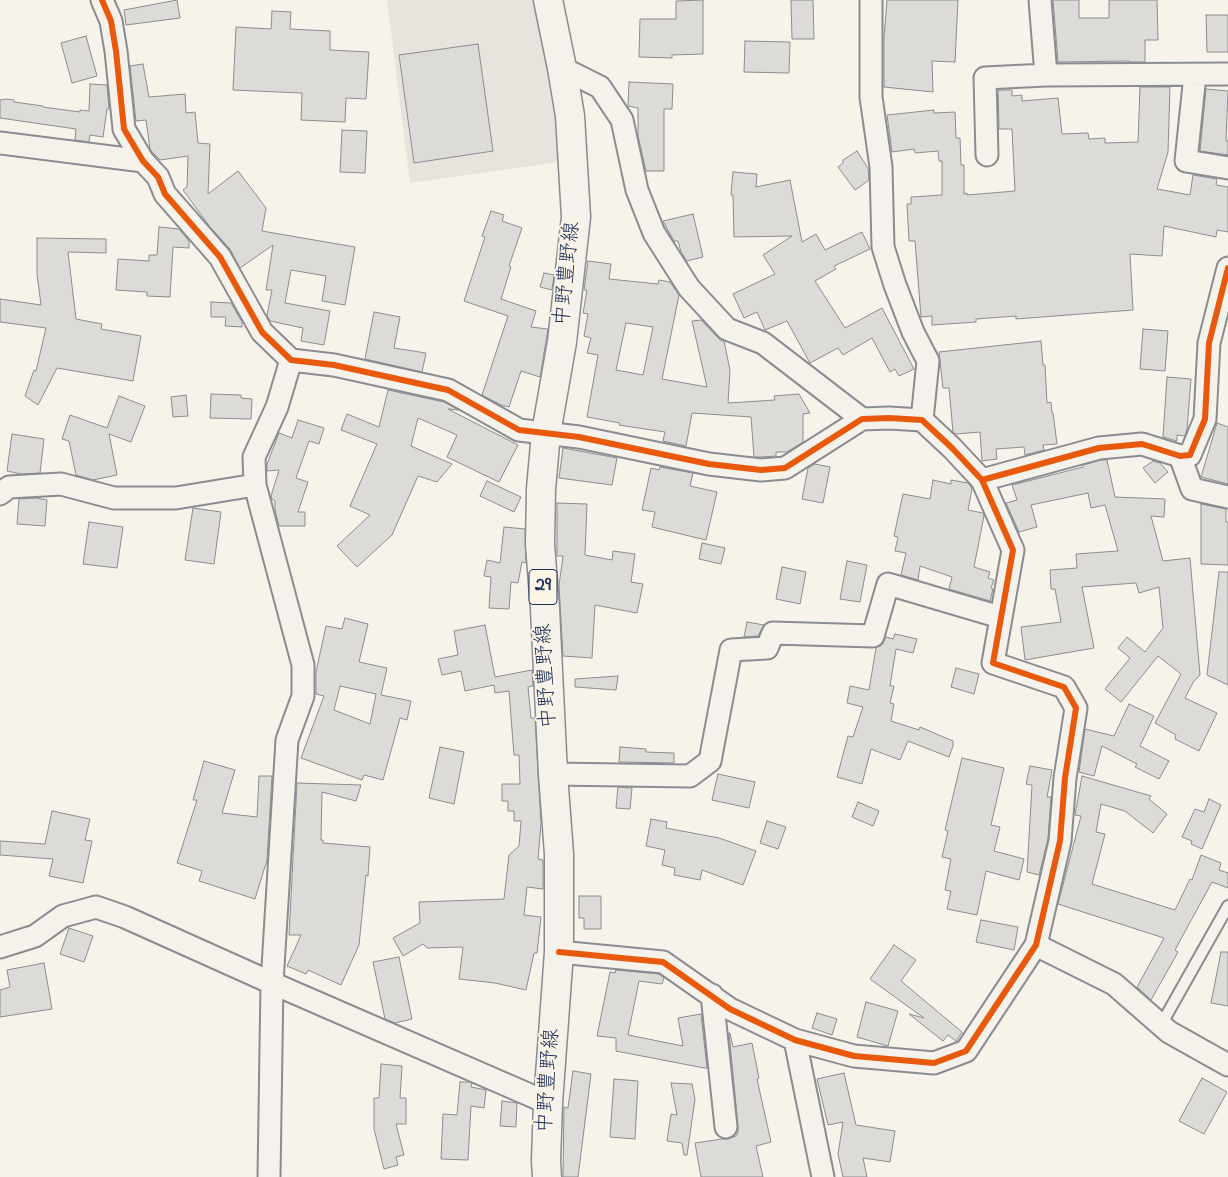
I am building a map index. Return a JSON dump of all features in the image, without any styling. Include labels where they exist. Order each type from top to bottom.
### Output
[{"type":"main road","name":"中野豊野線","points":[[547,1177],[548,1103],[559,952],[559,854],[540,544],[541,489],[546,433],[562,342],[576,217],[570,116],[548,0]]},
{"type":"street","points":[[102,0],[111,21],[115,43],[124,129],[143,161],[158,177],[164,194],[220,257],[262,332],[291,360],[334,365],[448,390],[519,430],[579,437],[708,464],[761,470],[785,468],[862,419],[922,420],[982,480],[1012,550],[992,663],[1064,687],[1076,708],[1065,778],[1060,841],[1036,945],[966,1051],[934,1063],[854,1056],[795,1040],[730,1009],[662,962],[559,952]]},
{"type":"street","points":[[871,0],[871,97],[881,167],[883,246],[895,285],[913,332],[928,361],[922,420]]},
{"type":"street","points":[[1040,0],[1046,75]]},
{"type":"street","points":[[562,68],[600,87],[622,120],[637,190],[654,233],[689,288],[727,329],[763,343],[862,419]]},
{"type":"street","points":[[987,155],[984,78],[1046,75],[1228,74]]},
{"type":"street","points":[[1195,75],[1186,161],[1228,168]]},
{"type":"street","points":[[0,143],[143,161]]},
{"type":"street","points":[[982,480],[1099,448],[1142,444],[1180,456],[1190,455],[1205,419],[1209,343],[1228,268]]},
{"type":"street","points":[[268,1177],[272,983],[287,740],[303,696],[303,665],[255,485],[254,457],[277,407],[291,360]]},
{"type":"street","points":[[1180,456],[1192,489],[1228,497]]},
{"type":"street","points":[[0,494],[9,487],[61,484],[114,498],[176,498],[255,485]]},
{"type":"street","points":[[553,774],[690,776],[710,761],[731,650],[767,648],[773,633],[873,636],[888,584],[1000,617]]},
{"type":"street","points":[[0,947],[35,936],[62,916],[96,907],[125,917],[548,1103]]},
{"type":"street","points":[[1036,945],[1114,984],[1170,1032],[1228,1065]]},
{"type":"street","points":[[712,995],[726,1127]]},
{"type":"street","points":[[795,1040],[823,1177]]},
{"type":"lane","points":[[1161,1025],[1228,906]]},
{"type":"shaded area","points":[[387,0],[548,0],[573,160],[410,183]]},
{"type":"building","points":[[177,0],[180,18],[126,25],[124,10]]},
{"type":"building","points":[[703,0],[703,54],[672,55],[672,58],[639,57],[640,19],[676,19],[676,1]]},
{"type":"building","points":[[791,0],[813,0],[814,39],[792,39]]},
{"type":"building","points":[[887,0],[958,0],[955,62],[932,61],[933,92],[884,87],[884,38]]},
{"type":"building","points":[[1053,0],[1079,0],[1079,18],[1109,18],[1109,0],[1157,0],[1158,40],[1145,40],[1145,62],[1058,62]]},
{"type":"building","points":[[272,11],[291,12],[290,29],[330,31],[330,50],[369,52],[366,99],[346,98],[345,122],[301,120],[302,93],[233,90],[236,27],[271,29]]},
{"type":"building","points":[[1206,15],[1228,15],[1228,52],[1207,52]]},
{"type":"building","points":[[86,36],[97,76],[72,83],[61,43]]},
{"type":"building","points":[[745,41],[790,42],[789,73],[744,72]]},
{"type":"building","points":[[478,44],[493,151],[414,163],[399,55]]},
{"type":"building","points":[[143,64],[149,97],[185,94],[186,113],[195,112],[198,143],[210,144],[208,194],[238,171],[266,208],[262,231],[355,247],[345,305],[322,301],[326,276],[291,270],[285,303],[330,311],[324,345],[301,341],[303,328],[270,321],[267,315],[272,290],[266,290],[273,245],[240,268],[230,249],[210,227],[183,190],[187,187],[188,156],[160,160],[150,149],[146,120],[136,121],[130,66]]},
{"type":"building","points":[[629,82],[673,84],[672,109],[664,109],[664,171],[646,171],[638,136],[638,108],[628,106]]},
{"type":"building","points":[[90,84],[107,85],[109,109],[107,109],[103,137],[90,135],[89,142],[75,140],[76,129],[0,118],[0,100],[7,99],[43,107],[80,112],[80,110],[89,111]]},
{"type":"building","points":[[1140,87],[1170,87],[1168,152],[1157,189],[1190,195],[1193,175],[1217,179],[1216,185],[1228,187],[1228,232],[1217,230],[1216,237],[1164,226],[1162,256],[1130,254],[1133,310],[1016,319],[1016,316],[976,319],[976,322],[932,325],[932,316],[921,317],[915,241],[909,241],[907,204],[911,204],[911,197],[942,195],[942,161],[939,161],[938,151],[915,153],[914,149],[892,152],[887,115],[934,110],[934,113],[955,112],[956,138],[960,138],[961,165],[964,165],[964,194],[1015,191],[1012,129],[999,129],[998,90],[1012,90],[1012,96],[1022,95],[1022,101],[1058,98],[1062,134],[1088,133],[1089,139],[1105,138],[1105,143],[1138,142]]},
{"type":"building","points":[[1206,89],[1228,91],[1226,141],[1228,141],[1228,155],[1200,151]]},
{"type":"building","points":[[342,130],[367,131],[365,173],[340,172]]},
{"type":"building","points":[[857,151],[868,168],[869,180],[855,190],[838,167],[843,163],[843,160]]},
{"type":"building","points":[[733,172],[757,174],[756,187],[790,180],[802,242],[816,234],[825,250],[862,232],[870,249],[834,266],[836,269],[815,281],[845,328],[882,308],[914,369],[899,376],[895,369],[890,372],[872,338],[843,355],[838,348],[810,363],[787,321],[765,330],[757,312],[744,318],[733,294],[775,274],[763,255],[792,236],[734,237],[733,195],[731,195]]},
{"type":"building","points":[[491,211],[504,215],[502,221],[522,228],[509,266],[511,267],[501,299],[536,311],[531,327],[548,329],[540,377],[521,371],[509,407],[482,395],[508,316],[464,301],[485,237],[482,236]]},
{"type":"building","points":[[693,214],[703,257],[687,261],[681,252],[678,241],[674,241],[663,221]]},
{"type":"building","points":[[159,227],[179,229],[189,241],[189,248],[173,247],[170,297],[147,296],[147,292],[116,290],[118,259],[149,261],[149,255],[157,255]]},
{"type":"building","points":[[37,238],[106,239],[106,253],[68,252],[76,319],[102,324],[101,329],[141,336],[133,381],[57,368],[38,405],[25,396],[34,370],[36,371],[46,328],[0,322],[0,299],[41,305],[37,274]]},
{"type":"building","points":[[588,261],[611,264],[609,279],[658,284],[659,280],[670,282],[679,295],[662,379],[707,387],[692,321],[701,320],[720,340],[724,341],[730,370],[728,403],[775,400],[774,396],[799,394],[810,413],[803,414],[803,442],[787,452],[776,452],[776,456],[754,457],[751,417],[692,413],[686,446],[663,441],[665,432],[619,425],[620,423],[587,417],[598,355],[587,353],[591,338],[584,336],[588,314],[583,313],[587,290],[584,290]],"holes":[[[626,323],[653,327],[643,375],[616,370]]]},
{"type":"building","points":[[544,273],[554,275],[552,290],[540,287]]},
{"type":"building","points":[[211,302],[231,303],[242,322],[242,327],[225,326],[226,317],[211,317]]},
{"type":"building","points":[[374,312],[400,317],[394,348],[426,353],[422,372],[365,359]]},
{"type":"building","points":[[1143,329],[1168,331],[1165,371],[1140,369]]},
{"type":"building","points":[[1041,341],[1043,365],[1045,365],[1047,403],[1051,402],[1057,444],[1043,445],[1044,450],[1025,455],[1024,447],[996,449],[997,459],[982,461],[980,432],[956,434],[953,432],[949,388],[943,388],[939,352]]},
{"type":"building","points":[[1167,377],[1191,379],[1187,429],[1185,436],[1177,435],[1177,441],[1163,437]]},
{"type":"building","points":[[388,390],[444,402],[459,410],[448,409],[518,445],[499,482],[447,457],[457,435],[418,418],[411,446],[452,464],[437,482],[418,476],[392,535],[357,567],[337,546],[370,515],[350,506],[377,444],[341,430],[347,414],[379,427]]},
{"type":"building","points":[[211,394],[241,395],[241,398],[252,399],[251,419],[210,418]]},
{"type":"building","points":[[186,395],[188,416],[173,417],[171,397]]},
{"type":"building","points":[[119,396],[145,406],[131,442],[109,434],[117,475],[93,480],[76,475],[69,441],[62,439],[70,415],[107,428]]},
{"type":"building","points":[[298,420],[324,428],[319,444],[309,441],[296,478],[308,482],[298,512],[305,512],[305,526],[279,526],[275,501],[271,496],[279,470],[267,471],[267,464],[279,433],[292,438]]},
{"type":"building","points":[[1217,423],[1228,427],[1228,484],[1201,477]]},
{"type":"building","points":[[12,434],[44,439],[40,473],[21,474],[7,471]]},
{"type":"building","points":[[563,448],[617,458],[612,485],[559,478]]},
{"type":"building","points":[[1107,460],[1115,497],[1165,499],[1164,517],[1151,516],[1163,561],[1190,558],[1200,675],[1194,681],[1185,698],[1217,713],[1199,751],[1175,739],[1176,735],[1155,723],[1181,674],[1158,656],[1121,702],[1105,689],[1130,658],[1118,648],[1127,637],[1145,652],[1163,628],[1159,587],[1139,593],[1136,583],[1082,587],[1094,648],[1025,660],[1021,627],[1061,622],[1055,589],[1051,589],[1050,570],[1077,568],[1076,554],[1118,551],[1105,505],[1091,508],[1088,493],[1031,505],[1037,527],[1019,532],[1006,503],[1017,500],[1012,485],[1083,467],[1083,465]]},
{"type":"building","points":[[1153,461],[1160,463],[1168,472],[1155,483],[1143,468]]},
{"type":"building","points":[[815,464],[830,467],[823,503],[802,499],[808,468]]},
{"type":"building","points":[[660,467],[693,473],[690,486],[717,492],[706,540],[652,527],[655,512],[642,510],[651,468],[659,470]]},
{"type":"building","points":[[933,480],[951,484],[951,480],[968,483],[972,489],[968,510],[983,513],[984,516],[974,567],[990,572],[988,578],[994,580],[990,601],[949,589],[952,577],[920,566],[918,580],[901,575],[906,553],[895,551],[898,537],[894,536],[903,494],[930,499]]},
{"type":"building","points":[[487,481],[521,497],[514,512],[480,496]]},
{"type":"building","points":[[36,498],[47,500],[45,526],[17,524],[19,499]]},
{"type":"building","points":[[557,503],[587,504],[585,555],[612,560],[613,551],[635,554],[631,582],[643,584],[637,613],[595,605],[592,658],[563,656],[559,585],[563,556],[557,556]]},
{"type":"building","points":[[1201,504],[1226,509],[1226,522],[1228,522],[1228,565],[1201,564]]},
{"type":"building","points":[[193,508],[221,512],[214,564],[185,560]]},
{"type":"building","points":[[89,522],[123,527],[117,568],[83,564]]},
{"type":"building","points":[[504,527],[525,529],[526,563],[522,562],[518,583],[511,582],[509,609],[489,608],[491,577],[484,576],[487,560],[500,563]]},
{"type":"building","points":[[702,543],[725,548],[721,564],[699,559]]},
{"type":"building","points":[[847,561],[867,565],[860,602],[840,599]]},
{"type":"building","points":[[782,567],[806,572],[800,604],[776,599]]},
{"type":"building","points":[[1219,572],[1228,572],[1228,685],[1207,675]]},
{"type":"building","points":[[345,618],[368,624],[359,662],[387,668],[381,695],[411,701],[407,720],[400,718],[383,780],[364,775],[362,780],[301,758],[324,696],[316,694],[316,672],[326,626],[342,629]],"holes":[[[340,686],[376,694],[370,724],[334,710]]]},
{"type":"building","points":[[747,622],[764,625],[758,636],[744,637]]},
{"type":"building","points":[[485,625],[495,677],[532,670],[533,686],[528,687],[531,718],[535,718],[541,824],[538,859],[543,860],[543,889],[527,887],[524,915],[541,917],[537,953],[534,953],[526,990],[495,983],[459,979],[463,947],[427,948],[423,944],[403,956],[393,938],[420,923],[419,902],[504,899],[509,855],[519,846],[521,821],[514,821],[514,811],[508,811],[508,801],[502,801],[502,784],[520,784],[519,755],[514,755],[509,691],[495,693],[494,685],[465,691],[461,671],[442,675],[438,659],[458,655],[454,631]]},
{"type":"building","points":[[895,634],[917,639],[913,653],[896,649],[890,686],[894,686],[890,703],[894,704],[891,721],[919,730],[920,727],[953,741],[949,757],[908,741],[900,760],[871,749],[862,784],[837,777],[848,736],[853,737],[863,707],[847,703],[850,686],[869,690],[876,648],[882,645],[886,637],[893,639]]},
{"type":"building","points":[[956,668],[979,674],[974,694],[951,687]]},
{"type":"building","points":[[618,676],[616,690],[575,687],[575,679]]},
{"type":"building","points":[[1129,704],[1154,716],[1140,746],[1169,761],[1159,779],[1135,767],[1137,764],[1102,746],[1094,776],[1079,772],[1085,729],[1114,736]]},
{"type":"building","points":[[440,747],[464,752],[454,804],[429,798]]},
{"type":"building","points":[[620,747],[646,749],[646,752],[674,753],[674,763],[619,762]]},
{"type":"building","points":[[962,758],[1004,768],[991,825],[1000,827],[994,851],[1024,859],[1019,880],[986,871],[977,915],[947,909],[951,891],[945,890],[951,859],[942,857],[948,831],[945,830]]},
{"type":"building","points":[[204,761],[235,770],[222,813],[257,817],[259,776],[272,776],[267,860],[255,899],[199,881],[202,871],[177,863],[197,800],[193,800]]},
{"type":"building","points":[[1030,766],[1052,770],[1047,797],[1051,797],[1048,839],[1039,875],[1027,872],[1032,785],[1026,784]]},
{"type":"building","points":[[718,774],[755,782],[749,808],[712,800]]},
{"type":"building","points":[[1082,776],[1151,796],[1149,799],[1167,814],[1153,833],[1125,811],[1101,804],[1096,832],[1105,834],[1092,884],[1175,910],[1190,879],[1192,880],[1201,855],[1221,863],[1219,870],[1228,873],[1228,888],[1212,882],[1175,950],[1178,952],[1151,1000],[1137,987],[1164,938],[1058,904],[1081,816],[1075,815]]},
{"type":"building","points":[[297,783],[361,785],[356,801],[322,792],[321,840],[323,840],[323,843],[370,847],[359,945],[341,985],[308,970],[306,974],[287,966],[301,935],[289,935]]},
{"type":"building","points":[[618,787],[632,788],[630,809],[616,808]]},
{"type":"building","points":[[1209,799],[1221,805],[1202,849],[1191,844],[1192,841],[1182,837],[1195,809],[1204,812]]},
{"type":"building","points":[[858,802],[879,811],[873,826],[852,817]]},
{"type":"building","points":[[52,811],[90,819],[85,840],[92,841],[83,883],[49,876],[53,859],[0,855],[0,841],[45,844]]},
{"type":"building","points":[[651,819],[667,822],[666,828],[719,838],[756,851],[743,885],[702,870],[700,880],[674,875],[675,868],[662,865],[665,850],[646,846]]},
{"type":"building","points":[[767,821],[786,827],[778,849],[760,843]]},
{"type":"building","points":[[579,896],[601,896],[601,929],[584,929],[584,918],[579,918]]},
{"type":"building","points":[[981,920],[1018,927],[1014,950],[976,942]]},
{"type":"building","points":[[69,928],[93,936],[84,962],[60,954]]},
{"type":"building","points":[[894,945],[916,960],[901,981],[962,1032],[956,1041],[948,1035],[943,1041],[909,1014],[924,1018],[870,979]]},
{"type":"building","points":[[1221,952],[1228,952],[1228,1006],[1211,1003]]},
{"type":"building","points":[[399,957],[412,1019],[395,1023],[385,1019],[373,962]]},
{"type":"building","points":[[44,963],[52,1009],[0,1017],[0,990],[10,987],[7,970]]},
{"type":"building","points":[[616,970],[659,974],[664,978],[662,984],[639,981],[628,1035],[683,1046],[678,1018],[701,1014],[707,1068],[616,1051],[616,1038],[597,1036],[610,972],[615,973]]},
{"type":"building","points":[[866,1002],[898,1011],[888,1046],[857,1037]]},
{"type":"building","points":[[817,1013],[837,1019],[832,1035],[812,1028]]},
{"type":"building","points":[[729,1033],[733,1047],[752,1043],[759,1078],[757,1079],[771,1142],[756,1146],[763,1177],[701,1177],[695,1143],[728,1139],[736,1136],[738,1132]]},
{"type":"building","points":[[381,1064],[402,1066],[400,1098],[406,1098],[406,1124],[396,1124],[404,1155],[396,1157],[398,1165],[384,1169],[374,1129],[374,1098],[379,1098]]},
{"type":"building","points":[[573,1071],[591,1074],[578,1177],[563,1177],[564,1107],[568,1108]]},
{"type":"building","points":[[844,1073],[856,1125],[895,1131],[890,1162],[863,1158],[867,1177],[843,1177],[838,1154],[843,1122],[828,1125],[817,1079]]},
{"type":"building","points":[[1202,1078],[1227,1092],[1204,1134],[1179,1121]]},
{"type":"building","points":[[614,1079],[638,1081],[635,1139],[610,1137]]},
{"type":"building","points":[[460,1082],[469,1082],[472,1083],[471,1087],[486,1090],[484,1108],[471,1106],[468,1160],[441,1159],[443,1114],[457,1115]]},
{"type":"building","points":[[671,1083],[692,1084],[695,1099],[687,1155],[684,1155],[682,1143],[667,1141],[671,1114],[677,1115]]},
{"type":"building","points":[[502,1101],[517,1103],[516,1127],[500,1126]]},
{"type":"cycle path","points":[[102,0],[111,21],[124,129],[143,161],[158,177],[165,194],[220,257],[262,332],[291,360],[334,365],[448,390],[519,430],[579,437],[709,464],[761,470],[785,468],[862,419],[922,420],[982,480],[1099,448],[1142,444],[1180,456],[1190,455],[1205,419],[1209,343],[1228,268]]},
{"type":"cycle path","points":[[559,952],[663,962],[730,1009],[795,1040],[854,1056],[934,1063],[966,1051],[1036,945],[1060,841],[1065,778],[1076,708],[1064,687],[993,663],[1013,550],[982,480]]}]
